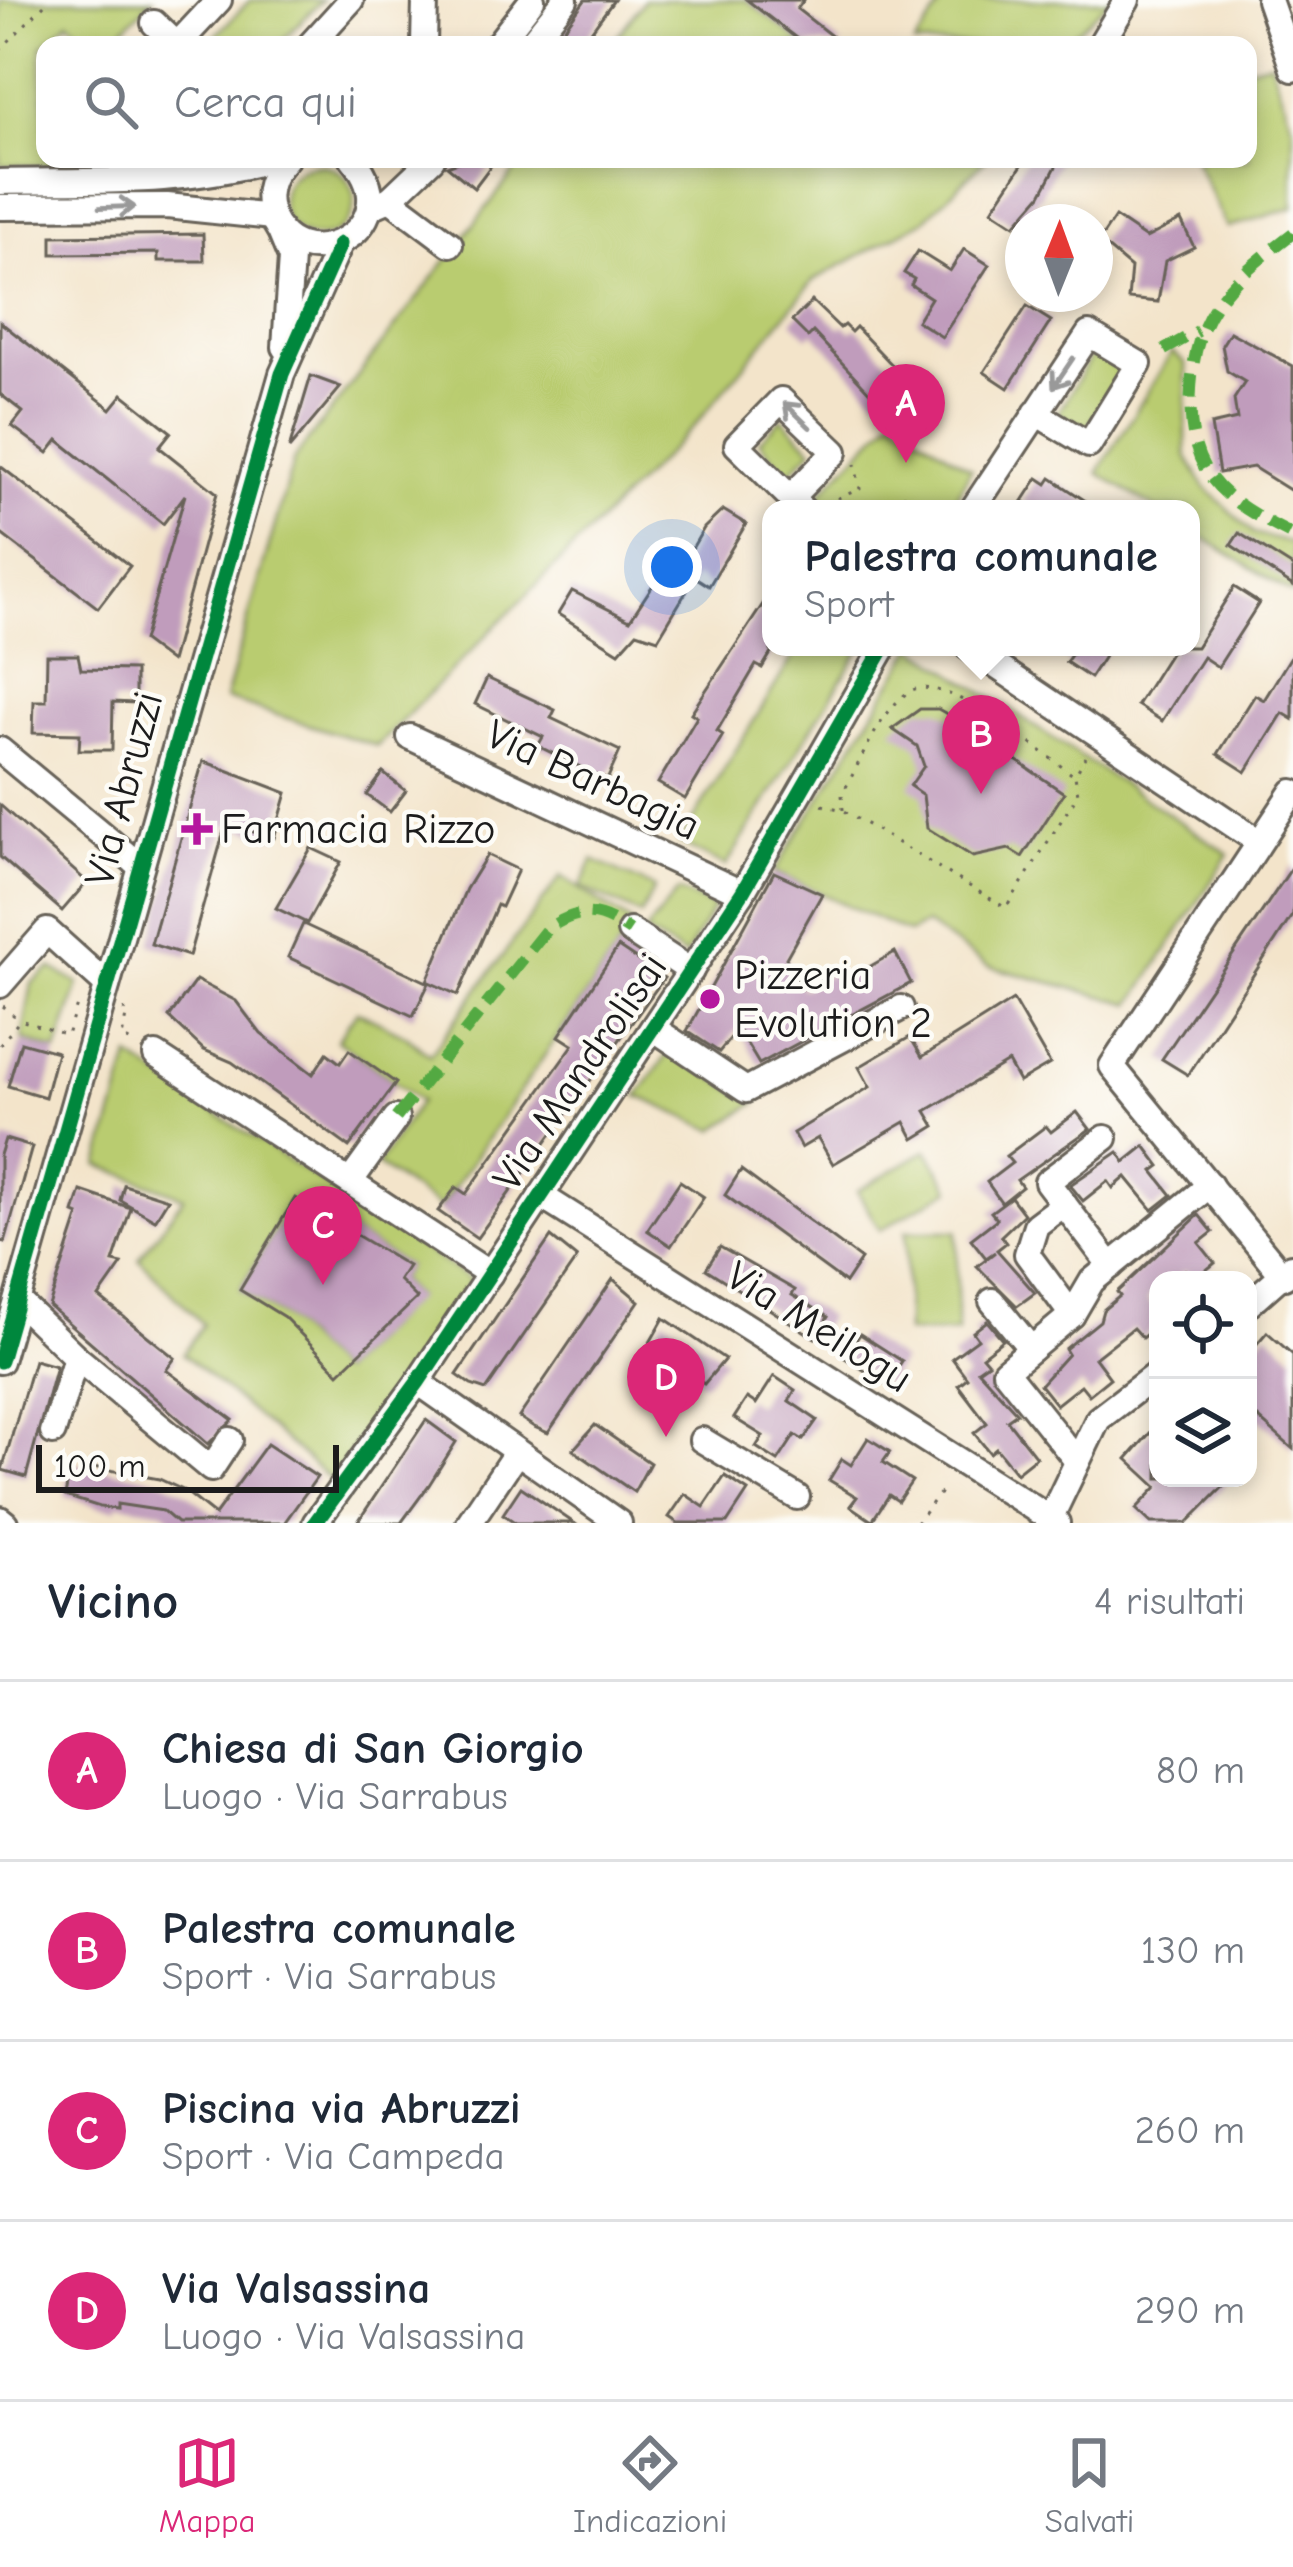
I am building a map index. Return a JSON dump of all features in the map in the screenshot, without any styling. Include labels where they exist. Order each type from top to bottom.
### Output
[{"type":"street","points":[[185,36],[219,0]]},
{"type":"street","points":[[318,36],[351,0]]},
{"type":"street","points":[[504,36],[532,0]]},
{"type":"street","points":[[536,36],[565,0]]},
{"type":"street","points":[[1105,36],[1127,0]]},
{"type":"street","points":[[1268,0],[1293,69]]},
{"type":"street","points":[[154,23],[168,36]]},
{"type":"street","points":[[0,182],[193,168]]},
{"type":"street","points":[[275,222],[269,189],[281,168]]},
{"type":"street","points":[[359,168],[379,203],[450,244]]},
{"type":"street","name":"Via Abruzzi","points":[[0,1361],[282,374],[340,244],[421,168]]},
{"type":"street","points":[[0,207],[167,206],[275,222],[305,247],[340,244]]},
{"type":"street","name":"Via Abruzzi","points":[[275,222],[291,258],[282,374]]},
{"type":"street","points":[[979,500],[1036,413],[1089,334],[1139,364],[1089,445],[1036,413]]},
{"type":"street","name":"Via Mandrolisai","points":[[315,1523],[418,1382],[742,893],[879,656]]},
{"type":"street","points":[[981,656],[1258,842]]},
{"type":"street","name":"Via Barbagia","points":[[410,737],[742,893]]},
{"type":"street","points":[[0,750],[140,866]]},
{"type":"street","points":[[1257,1297],[1288,1270],[1210,1186],[1112,1066],[1293,792]]},
{"type":"street","points":[[0,985],[47,931],[105,995]]},
{"type":"street","points":[[630,932],[691,971]]},
{"type":"street","points":[[653,1028],[746,1090],[901,1008]]},
{"type":"street","points":[[157,1055],[490,1274]]},
{"type":"street","points":[[350,1182],[396,1118]]},
{"type":"street","points":[[1105,1138],[1047,1182],[1111,1266]]},
{"type":"street","points":[[1077,1461],[1004,1371],[1072,1315],[1092,1281],[1210,1186]]},
{"type":"street","name":"Via Meilogu","points":[[541,1196],[1051,1521]]},
{"type":"street","points":[[1064,1204],[1036,1225],[1027,1254],[1072,1315]]},
{"type":"street","points":[[18,1300],[76,1357],[211,1469],[230,1440]]},
{"type":"street","points":[[992,1301],[1030,1349]]},
{"type":"street","points":[[53,1432],[76,1357]]},
{"type":"street","points":[[1051,1521],[1098,1419],[1150,1379]]},
{"type":"street","points":[[418,1382],[619,1523]]},
{"type":"street","points":[[702,1440],[797,1497]]},
{"type":"street","points":[[470,1523],[516,1453]]},
{"type":"path","points":[[0,50],[49,0]]},
{"type":"path","points":[[839,500],[860,489],[860,470],[850,458]]},
{"type":"path","points":[[843,810],[842,794],[896,703],[912,688],[937,687],[1075,776]]},
{"type":"path","points":[[852,744],[867,752]]},
{"type":"path","points":[[799,794],[814,804],[843,810],[1006,908],[1078,794],[1075,776],[1085,758]]},
{"type":"path","points":[[826,785],[842,794]]},
{"type":"path","points":[[0,1003],[20,1020],[67,1035],[78,999],[105,995],[128,1011],[122,1037]]},
{"type":"path","points":[[0,1045],[20,1020]]},
{"type":"path","points":[[916,1523],[942,1491]]},
{"type":"green space","points":[[0,0],[152,0],[116,36],[85,36],[69,21],[53,36],[36,36],[36,166],[0,165]]},
{"type":"green space","points":[[250,0],[322,0],[287,36],[216,36]]},
{"type":"green space","points":[[644,0],[747,0],[793,36],[618,36]]},
{"type":"green space","points":[[929,0],[1110,0],[1072,36],[920,36],[939,9]]},
{"type":"green space","points":[[1270,61],[1293,127],[1293,208],[1227,228],[1198,168],[1257,168],[1257,65]]},
{"type":"green space","points":[[302,168],[334,168],[352,187],[352,215],[332,235],[304,235],[284,215],[284,187]]},
{"type":"green space","points":[[517,168],[977,168],[923,221],[814,280],[696,424],[377,746],[225,699],[294,459]]},
{"type":"green space","points":[[1172,352],[1186,364],[1186,454],[1204,486],[1254,534],[1293,544],[1293,594],[1200,536],[1200,500],[1142,500],[1098,473]]},
{"type":"green space","points":[[1093,353],[1124,370],[1086,430],[1058,413]]},
{"type":"green space","points":[[893,417],[971,469],[955,500],[815,499]]},
{"type":"green space","points":[[782,418],[813,449],[788,474],[759,441]]},
{"type":"green space","points":[[793,656],[856,656],[726,866],[679,843]]},
{"type":"green space","points":[[908,656],[928,656],[1229,854],[1132,1004],[988,966],[925,924],[909,933],[774,872]]},
{"type":"green space","points":[[593,860],[654,888],[641,915],[581,887]]},
{"type":"green space","points":[[561,876],[634,925],[440,1208],[377,1165],[420,1101],[337,1040],[357,1011],[405,1035],[430,1055]]},
{"type":"green space","points":[[678,891],[714,907],[685,956],[645,932]]},
{"type":"green space","points":[[51,968],[79,984],[57,1052],[22,1039],[32,983]]},
{"type":"green space","points":[[670,1051],[756,1103],[715,1130],[638,1096]]},
{"type":"green space","points":[[130,1057],[471,1280],[332,1481],[183,1354],[203,1324],[139,1259],[184,1197],[99,1165]],"holes":[[[295,1198],[407,1266],[399,1280],[416,1297],[339,1373],[284,1317],[240,1290]]]},
{"type":"green space","points":[[927,1150],[951,1189],[880,1230],[857,1191]]},
{"type":"green space","points":[[906,1231],[957,1231],[957,1333],[906,1333]]},
{"type":"building","points":[[585,0],[614,0],[588,36],[559,36]]},
{"type":"building","points":[[747,0],[804,0],[797,9],[832,36],[793,36]]},
{"type":"building","points":[[449,168],[489,168],[474,188]]},
{"type":"building","points":[[1020,168],[1055,168],[1033,204],[1005,204],[1005,218],[992,210]]},
{"type":"building","points":[[1113,220],[1146,238],[1181,220],[1194,247],[1165,261],[1158,302],[1128,299],[1131,268],[1113,253]]},
{"type":"building","points":[[203,234],[204,261],[158,261],[158,253],[52,254],[52,236]]},
{"type":"building","points":[[964,249],[989,265],[942,337],[917,321],[931,298],[911,285],[914,279],[904,273],[918,251],[950,271]]},
{"type":"building","points":[[812,301],[840,328],[844,325],[851,332],[856,327],[895,368],[890,373],[897,380],[876,399],[813,332],[808,337],[792,321]]},
{"type":"building","points":[[1023,312],[1037,312],[1051,321],[1008,388],[984,372]]},
{"type":"building","points":[[0,322],[111,409],[123,394],[171,432],[159,447],[217,493],[171,662],[143,641],[185,495],[163,524],[58,440],[48,453],[12,426],[23,412],[0,394]]},
{"type":"building","points":[[1230,332],[1293,366],[1293,492],[1253,467],[1219,473],[1211,425],[1237,419],[1234,399],[1245,382],[1227,371],[1222,345]]},
{"type":"building","points":[[311,376],[341,387],[289,449]]},
{"type":"building","points":[[0,466],[130,566],[98,608],[0,533]]},
{"type":"building","points":[[1038,478],[1047,484],[1051,478],[1084,500],[1024,500]]},
{"type":"building","points":[[723,510],[746,524],[709,586],[695,577],[658,639],[637,632],[619,652],[558,614],[572,591],[630,620],[668,562],[680,569],[704,528]]},
{"type":"building","points":[[1239,533],[1293,567],[1293,586],[1231,545]]},
{"type":"building","points":[[1234,587],[1259,603],[1218,667],[1203,657],[1162,721],[1137,705],[1168,656],[1200,656],[1200,641]]},
{"type":"building","points":[[762,606],[762,656],[769,656],[762,668],[756,665],[717,731],[723,735],[685,799],[658,783],[697,717],[691,713]]},
{"type":"building","points":[[1293,653],[1293,719],[1283,713],[1246,772],[1218,754],[1255,695],[1264,700]]},
{"type":"building","points":[[47,655],[78,655],[81,669],[135,670],[135,703],[113,702],[112,750],[79,750],[80,734],[33,733],[34,701],[46,701]]},
{"type":"building","points":[[1070,656],[1104,656],[1090,678],[1066,662]]},
{"type":"building","points":[[487,678],[555,710],[551,718],[620,751],[607,780],[538,746],[543,737],[475,704]]},
{"type":"building","points":[[920,709],[938,709],[954,718],[1064,793],[1022,857],[1009,849],[973,857],[927,828],[923,795],[910,786],[924,766],[917,746],[892,729]]},
{"type":"building","points":[[203,761],[287,793],[274,838],[226,824],[189,956],[151,944]]},
{"type":"building","points":[[383,773],[406,791],[390,812],[367,795]]},
{"type":"building","points":[[0,805],[87,882],[62,911],[0,857]]},
{"type":"building","points":[[311,848],[341,862],[307,923],[276,908]]},
{"type":"building","points":[[487,855],[518,870],[501,907],[497,905],[458,995],[427,981],[466,889]]},
{"type":"building","points":[[1293,866],[1293,914],[1188,1075],[1162,1059]]},
{"type":"building","points":[[774,872],[822,894],[786,958],[802,989],[835,971],[840,979],[862,971],[895,952],[911,983],[759,1064],[738,1029],[719,1052],[687,1031]]},
{"type":"building","points":[[303,924],[429,983],[413,1016],[288,957]]},
{"type":"building","points":[[618,947],[664,978],[477,1238],[438,1211],[456,1187],[466,1194],[573,1045],[559,1036]]},
{"type":"building","points":[[196,980],[236,1001],[261,1034],[313,1074],[327,1053],[340,1063],[349,1050],[396,1083],[349,1147],[232,1062],[204,1050],[169,1017]]},
{"type":"building","points":[[1013,1000],[1050,1064],[1019,1082],[1008,1062],[926,1111],[935,1126],[914,1139],[905,1122],[833,1164],[818,1138],[801,1148],[793,1133],[870,1087],[859,1067],[910,1037],[922,1057]]},
{"type":"building","points":[[21,1042],[57,1052],[45,1097],[8,1086]]},
{"type":"building","points":[[1077,1112],[1090,1129],[1017,1180],[1022,1187],[1002,1203],[987,1182],[1012,1163],[1006,1156],[1046,1126],[1051,1132]]},
{"type":"building","points":[[5,1139],[32,1147],[5,1242],[0,1241],[0,1155]]},
{"type":"building","points":[[1145,1146],[1160,1166],[1153,1171],[1172,1195],[1153,1210],[1126,1177],[1113,1188],[1108,1181],[1083,1201],[1070,1185],[1118,1152],[1125,1162]]},
{"type":"building","points":[[741,1170],[861,1259],[845,1283],[725,1195]]},
{"type":"building","points":[[680,1181],[704,1197],[671,1246],[647,1230]]},
{"type":"building","points":[[124,1185],[168,1199],[155,1220],[120,1200]]},
{"type":"building","points":[[81,1191],[131,1208],[113,1262],[122,1264],[99,1297],[175,1358],[166,1370],[233,1420],[208,1444],[49,1306],[79,1215],[74,1213]]},
{"type":"building","points":[[1011,1197],[1024,1214],[1001,1236],[1006,1243],[997,1250],[1035,1293],[1017,1306],[977,1266],[995,1252],[986,1258],[971,1239],[997,1219],[991,1212]]},
{"type":"building","points":[[295,1198],[408,1266],[399,1280],[417,1298],[339,1373],[284,1317],[240,1290]]},
{"type":"building","points":[[1199,1215],[1213,1232],[1199,1243],[1215,1263],[1205,1271],[1149,1271],[1149,1332],[1142,1338],[1133,1328],[1095,1358],[1110,1378],[1089,1395],[1081,1385],[1056,1405],[1040,1385],[1068,1354],[1065,1349],[1100,1321],[1103,1310],[1120,1296],[1117,1292]]},
{"type":"building","points":[[551,1237],[577,1258],[486,1390],[471,1385],[457,1375]]},
{"type":"building","points":[[720,1247],[795,1290],[792,1295],[828,1317],[815,1338],[706,1269]]},
{"type":"building","points":[[613,1279],[639,1301],[548,1433],[534,1427],[519,1417]]},
{"type":"building","points":[[664,1318],[725,1359],[704,1384],[648,1346]]},
{"type":"building","points":[[987,1321],[1003,1340],[982,1356],[988,1363],[978,1370],[1017,1413],[1007,1420],[1036,1457],[1016,1473],[996,1448],[990,1453],[974,1433],[987,1423],[958,1385],[967,1378],[952,1358],[978,1339],[973,1332]]},
{"type":"building","points":[[1267,1332],[1293,1355],[1293,1449],[1257,1417],[1257,1344]]},
{"type":"building","points":[[860,1334],[902,1361],[887,1385],[845,1358]]},
{"type":"building","points":[[34,1360],[56,1366],[26,1477],[2,1470]]},
{"type":"building","points":[[774,1376],[795,1390],[789,1401],[817,1420],[803,1440],[795,1435],[778,1461],[756,1447],[763,1436],[734,1418],[747,1398],[756,1404]]},
{"type":"building","points":[[426,1420],[456,1442],[429,1485],[401,1523],[357,1523]]},
{"type":"building","points":[[595,1425],[650,1463],[634,1492],[573,1450]]},
{"type":"building","points":[[1149,1434],[1149,1480],[1127,1459]]},
{"type":"building","points":[[868,1438],[890,1452],[883,1462],[912,1481],[898,1501],[889,1495],[872,1521],[850,1506],[857,1497],[829,1480],[842,1459],[851,1465]]},
{"type":"building","points":[[267,1444],[317,1477],[284,1523],[177,1523],[163,1511],[117,1504],[117,1509],[100,1507],[65,1496],[71,1463],[159,1479],[185,1491],[215,1515]]},
{"type":"building","points":[[725,1476],[748,1491],[727,1523],[678,1523],[669,1517],[685,1494],[704,1507]]},
{"type":"building","points":[[521,1487],[574,1523],[516,1523],[503,1514]]},
{"type":"building","points":[[1157,1487],[1223,1487],[1187,1523],[1151,1523],[1136,1509]]},
{"type":"marked path","points":[[1293,233],[1235,282],[1209,317],[1200,337],[1191,389],[1195,443],[1213,480],[1246,509],[1293,535]]},
{"type":"marked path","points":[[1164,350],[1198,331]]},
{"type":"marked path","points":[[396,1118],[546,930],[568,917],[588,914],[608,918],[630,931]]},
{"type":"cycle path","points":[[0,1361],[282,374],[340,244]]},
{"type":"cycle path","points":[[315,1523],[418,1382],[742,893],[879,656]]},
{"type":"place","name":"Chiesa di San Giorgio","points":[[906,463]]},
{"type":"place","name":"Palestra comunale","points":[[981,794]]},
{"type":"place","name":"Farmacia Rizzo","points":[[197,829]]},
{"type":"place","name":"Pizzeria Evolution 2","points":[[710,999]]},
{"type":"place","name":"Piscina via Abruzzi","points":[[323,1285]]},
{"type":"place","name":"Via Valsassina","points":[[666,1437]]}]
